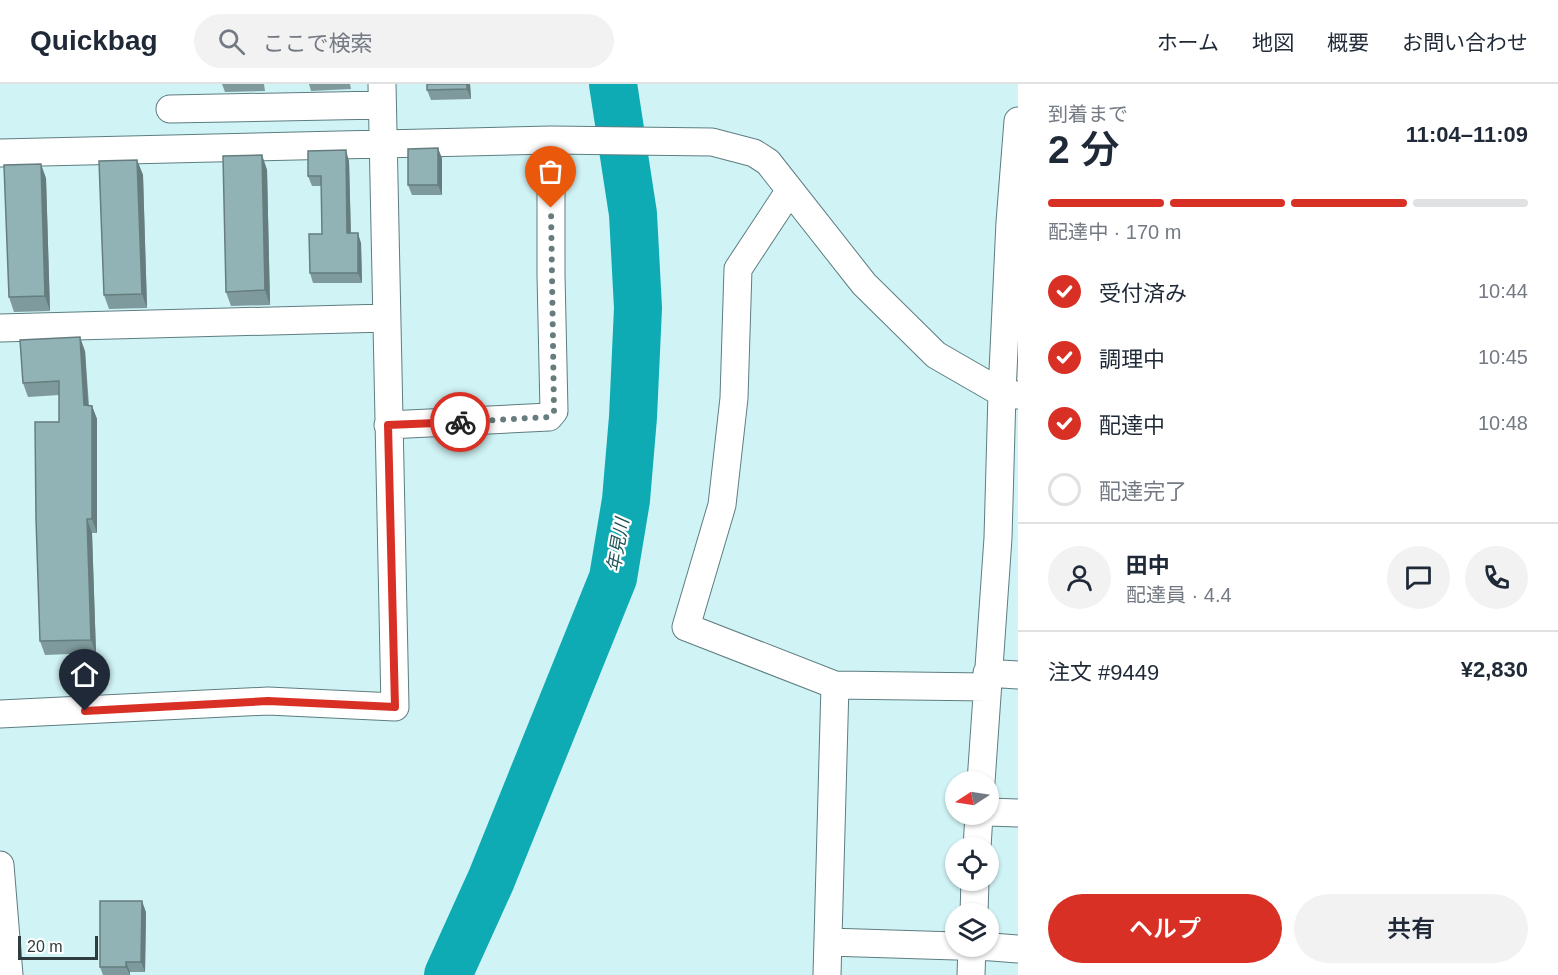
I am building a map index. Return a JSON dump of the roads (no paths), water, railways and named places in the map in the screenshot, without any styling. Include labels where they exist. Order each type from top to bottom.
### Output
[{"type":"street","points":[[0,714],[268,701],[395,707],[382,95],[170,96],[171,148]]},
{"type":"street","points":[[982,771],[987,680],[1008,539],[1010,222],[1018,121]]},
{"type":"street","points":[[388,425],[549,417],[554,411],[550,275],[551,140]]},
{"type":"street","points":[[0,153],[382,142],[551,140],[712,142],[754,153],[768,162],[864,284],[936,355],[1010,394]]},
{"type":"street","points":[[790,190],[738,269],[734,398],[722,505],[686,627],[835,685],[987,680],[1018,675]]},
{"type":"street","points":[[0,328],[386,318]]},
{"type":"street","points":[[827,975],[835,685]]},
{"type":"street","points":[[999,812],[1018,813]]},
{"type":"street","points":[[0,865],[9,975]]},
{"type":"street","points":[[828,942],[945,946]]},
{"type":"street","points":[[999,948],[1018,949]]},
{"type":"street","points":[[971,975],[972,957]]},
{"type":"waterway","name":"年見川","points":[[448,975],[491,880],[613,578],[626,500],[633,417],[638,308],[633,214],[613,84]]}]
